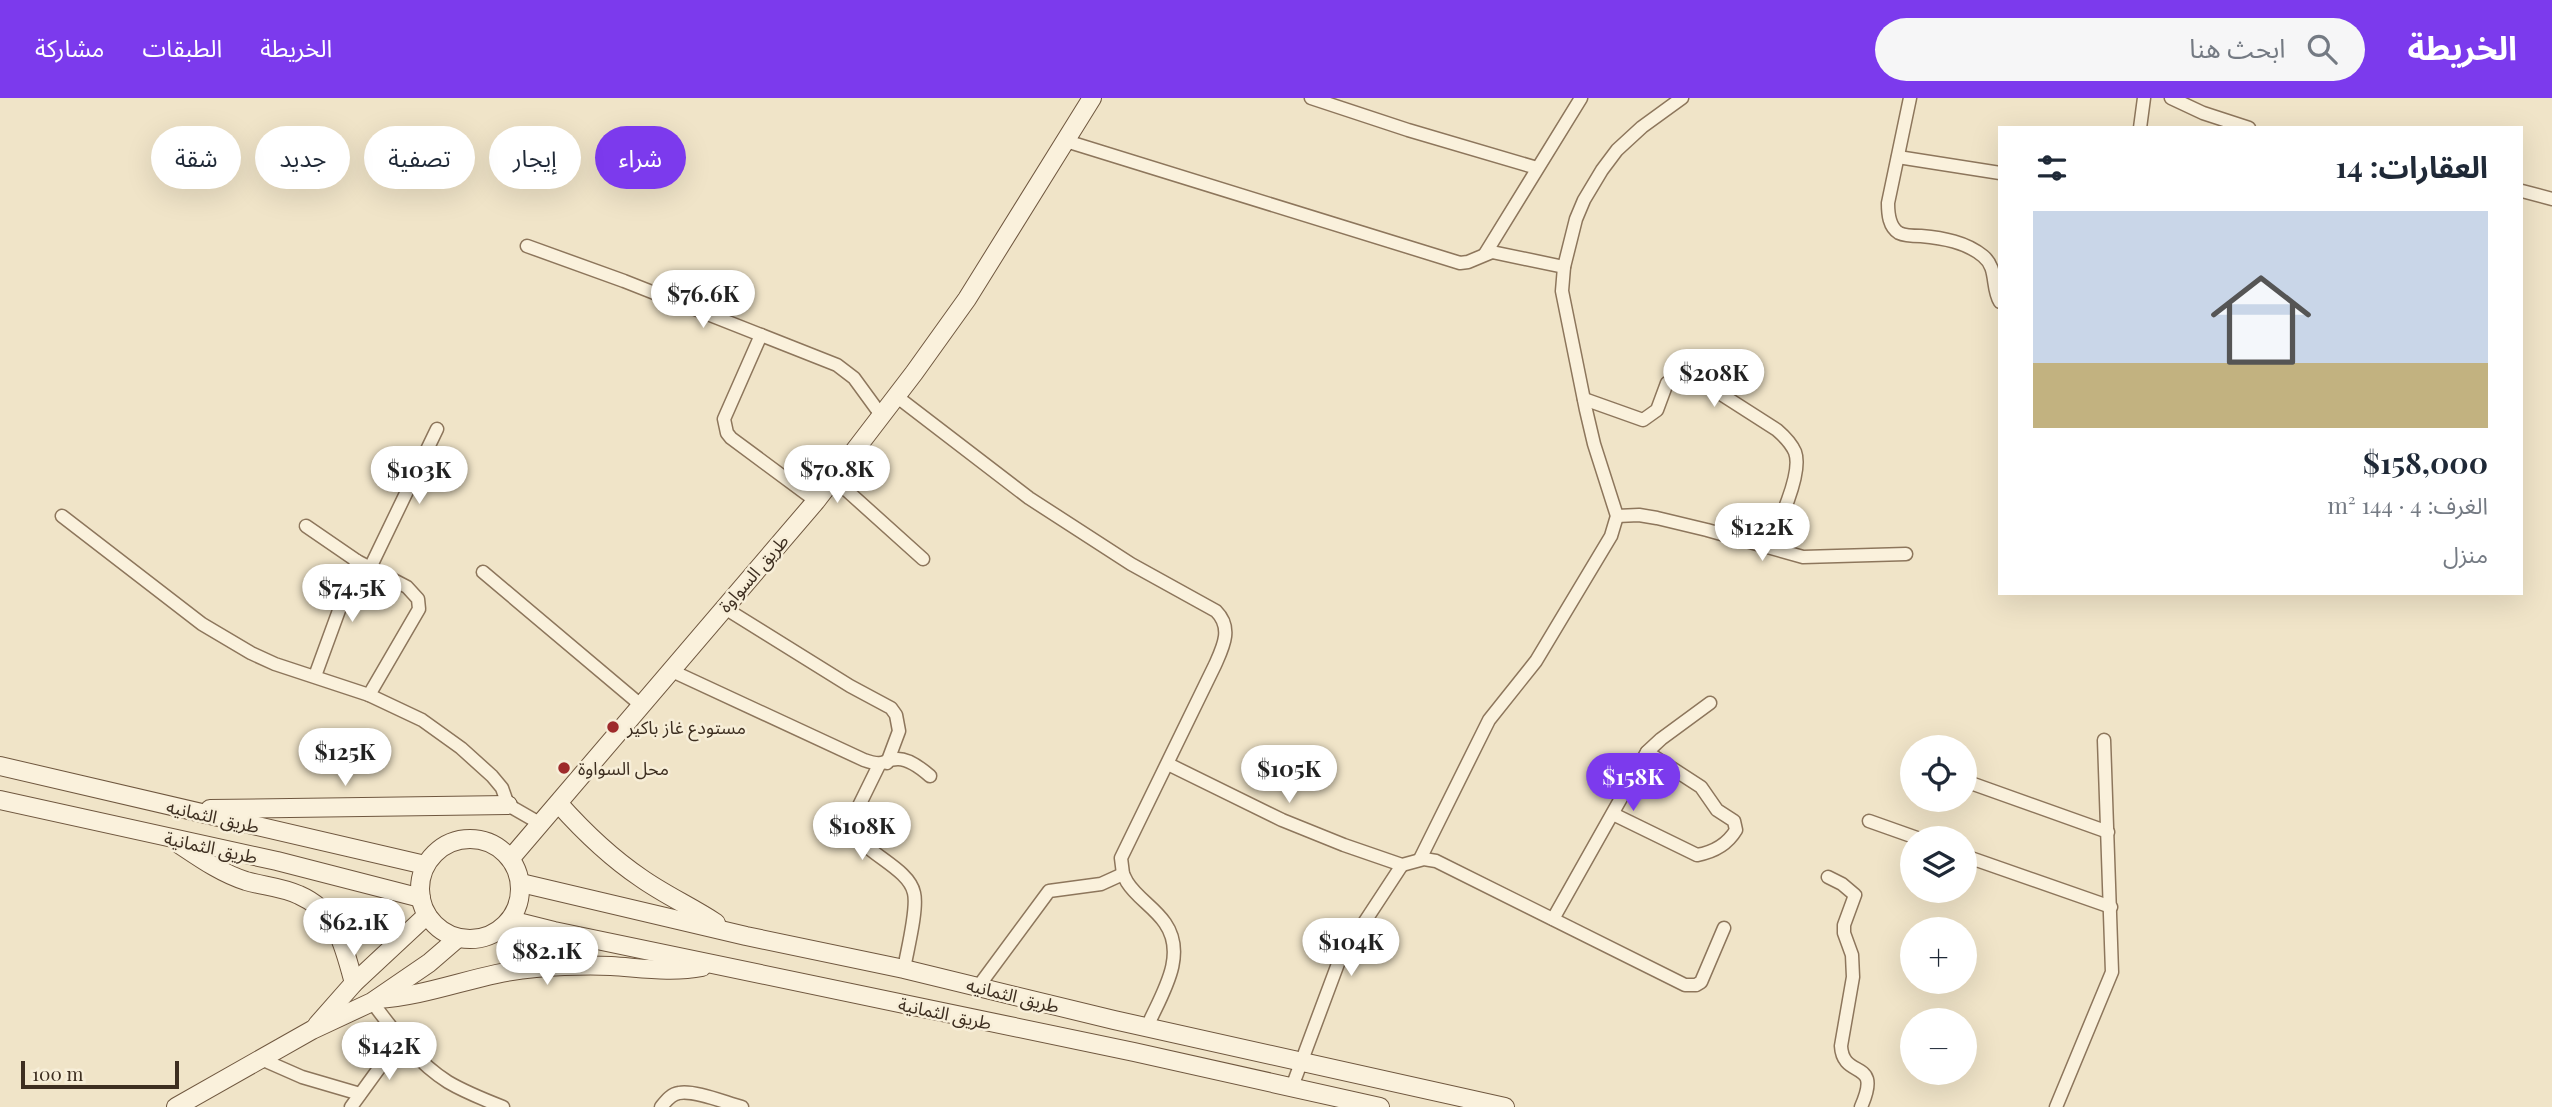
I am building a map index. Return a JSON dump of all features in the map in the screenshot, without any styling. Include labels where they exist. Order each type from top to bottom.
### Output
[{"type":"street","name":"طريق السواوة","points":[[511,858],[816,501],[967,299],[1092,98]]},
{"type":"street","points":[[1311,98],[1536,168]]},
{"type":"street","points":[[1485,254],[1581,98]]},
{"type":"street","points":[[1420,859],[1489,720],[1536,661],[1604,549],[1617,516],[1594,444],[1584,399],[1562,291],[1564,267],[1576,219],[1602,170],[1642,127],[1682,98]]},
{"type":"street","points":[[1910,98],[1888,203],[1888,215],[1893,227],[1902,234],[1946,238],[1981,254],[1994,272],[1998,296]]},
{"type":"street","points":[[2140,126],[2144,98]]},
{"type":"street","points":[[2171,98],[2203,113],[2243,126]]},
{"type":"street","points":[[1066,141],[1452,261],[1468,262],[1485,254],[1503,253],[1564,267]]},
{"type":"street","points":[[1898,157],[1998,173]]},
{"type":"street","points":[[2523,191],[2552,199]]},
{"type":"street","points":[[527,246],[824,359],[847,371],[863,388],[881,415]]},
{"type":"street","points":[[761,335],[724,419],[725,428],[732,438],[816,501]]},
{"type":"street","points":[[1584,399],[1643,420],[1657,410],[1667,383],[1682,376],[1691,377],[1777,430],[1796,454],[1796,465],[1780,523],[1766,547]]},
{"type":"street","points":[[896,396],[1040,505],[1131,564],[1216,611],[1222,617],[1226,628],[1222,649],[1121,858],[1123,874],[1131,889],[1165,923],[1175,946],[1171,970],[1147,1027]]},
{"type":"street","points":[[370,568],[437,429]]},
{"type":"street","points":[[833,478],[923,559]]},
{"type":"street","points":[[62,516],[202,624],[251,653],[275,664],[369,695],[422,720],[461,748],[492,776],[502,788],[508,804]]},
{"type":"street","points":[[1617,516],[1657,518],[1803,557],[1906,554]]},
{"type":"street","points":[[306,526],[357,561],[408,587],[420,604],[369,695]]},
{"type":"street","points":[[315,676],[357,561]]},
{"type":"street","points":[[483,572],[642,706]]},
{"type":"street","points":[[723,607],[850,686],[891,708],[896,715],[899,731],[852,820],[852,826],[857,836],[903,875],[914,893],[904,969]]},
{"type":"street","points":[[672,671],[790,727],[883,764],[902,760],[930,776]]},
{"type":"street","points":[[1553,919],[1647,752],[1710,703]]},
{"type":"street","points":[[2056,1107],[2112,972],[2104,740]]},
{"type":"street","points":[[1613,814],[1697,855],[1727,843],[1736,830],[1734,821],[1717,810],[1701,787],[1647,752]]},
{"type":"street","points":[[1168,764],[1310,833],[1402,865],[1420,859],[1436,861],[1685,985],[1701,982],[1724,928]]},
{"type":"street","name":"طريق الثمانيه","points":[[0,766],[425,866]]},
{"type":"street","points":[[1977,785],[2108,832]]},
{"type":"street","name":"طريق الثمانية","points":[[0,800],[170,839],[277,860],[421,898]]},
{"type":"street","points":[[183,809],[508,804],[541,824]]},
{"type":"street","points":[[559,804],[611,857],[643,880],[728,931]]},
{"type":"street","points":[[1869,821],[1900,832]]},
{"type":"street","points":[[466,838],[491,843],[511,858],[521,883],[517,908],[500,930],[473,939],[458,938],[436,925],[427,915],[420,887],[425,866],[442,847],[466,838]]},
{"type":"street","points":[[170,839],[223,872],[298,894],[321,907],[341,937],[354,983]]},
{"type":"street","points":[[1977,860],[2111,908]]},
{"type":"street","points":[[1292,1087],[1339,961],[1402,865]]},
{"type":"street","points":[[978,987],[1049,891],[1101,884],[1123,874]]},
{"type":"street","points":[[1828,877],[1855,895],[1844,925],[1852,955],[1853,977],[1841,1046],[1842,1057],[1846,1062],[1862,1071],[1868,1079],[1869,1085],[1861,1107]]},
{"type":"street","name":"طريق الثمانيه","points":[[521,883],[1505,1107]]},
{"type":"street","points":[[312,1030],[354,983],[427,915]]},
{"type":"street","name":"طريق الثمانية","points":[[510,920],[1134,1052],[1292,1087],[1351,1104],[1380,1107]]},
{"type":"street","points":[[176,1107],[312,1030],[374,1000],[429,963],[458,938]]},
{"type":"street","points":[[374,1000],[401,998],[499,973],[536,968],[609,966],[675,971],[716,965]]},
{"type":"street","points":[[374,1000],[401,1038],[422,1061],[448,1082],[503,1107]]},
{"type":"street","points":[[351,1107],[401,1038]]},
{"type":"street","points":[[261,1059],[302,1077],[360,1094]]},
{"type":"street","points":[[661,1107],[671,1096],[678,1093],[742,1107]]},
{"type":"place","name":"مستودع غاز باكير","points":[[613,727]]},
{"type":"place","name":"محل السواوة","points":[[564,768]]}]
